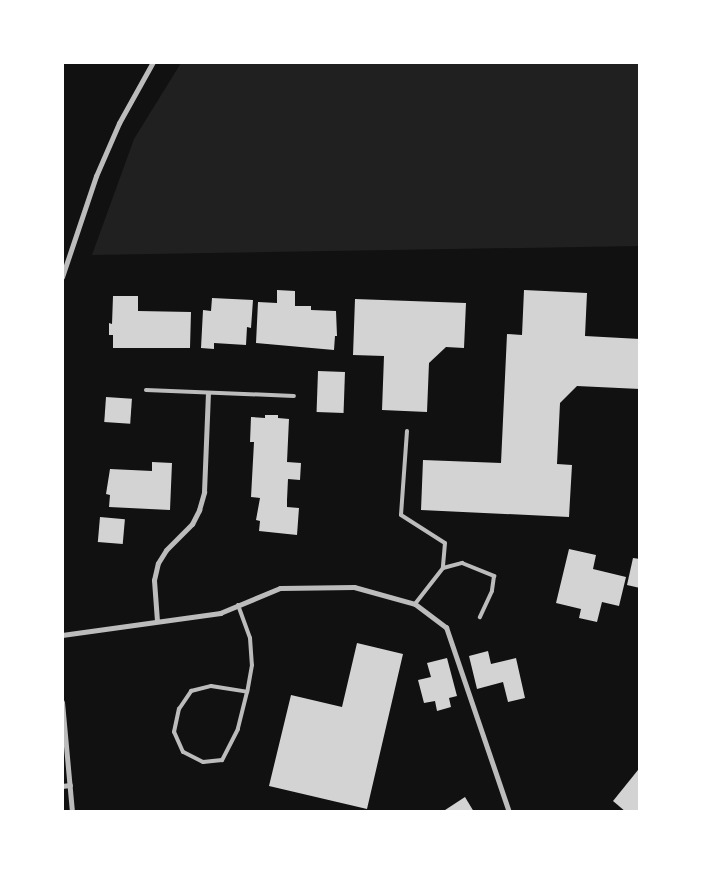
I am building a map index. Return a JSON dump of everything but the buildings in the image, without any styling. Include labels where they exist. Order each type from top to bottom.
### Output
[{"type":"street","points":[[62,277],[96,176],[119,123],[153,62]]},
{"type":"street","points":[[157,621],[154,580],[158,563],[166,550],[192,524],[200,510],[204,492],[208,393]]},
{"type":"street","points":[[62,635],[220,613],[280,588],[354,587],[415,604],[446,627],[508,812]]},
{"type":"street","points":[[62,702],[72,812]]},
{"type":"street","points":[[62,786],[70,785]]},
{"type":"lane","points":[[146,390],[294,396]]},
{"type":"lane","points":[[407,431],[401,515],[445,543],[443,568],[415,604]]},
{"type":"lane","points":[[443,568],[462,563],[494,576],[492,591],[480,617]]},
{"type":"lane","points":[[238,605],[250,638],[252,665],[247,692],[238,729],[222,760],[203,762],[183,752],[174,732],[179,709],[192,691],[210,686],[247,692]]},
{"type":"shaded area","points":[[181,63],[639,63],[639,246],[92,255],[134,139]]}]
